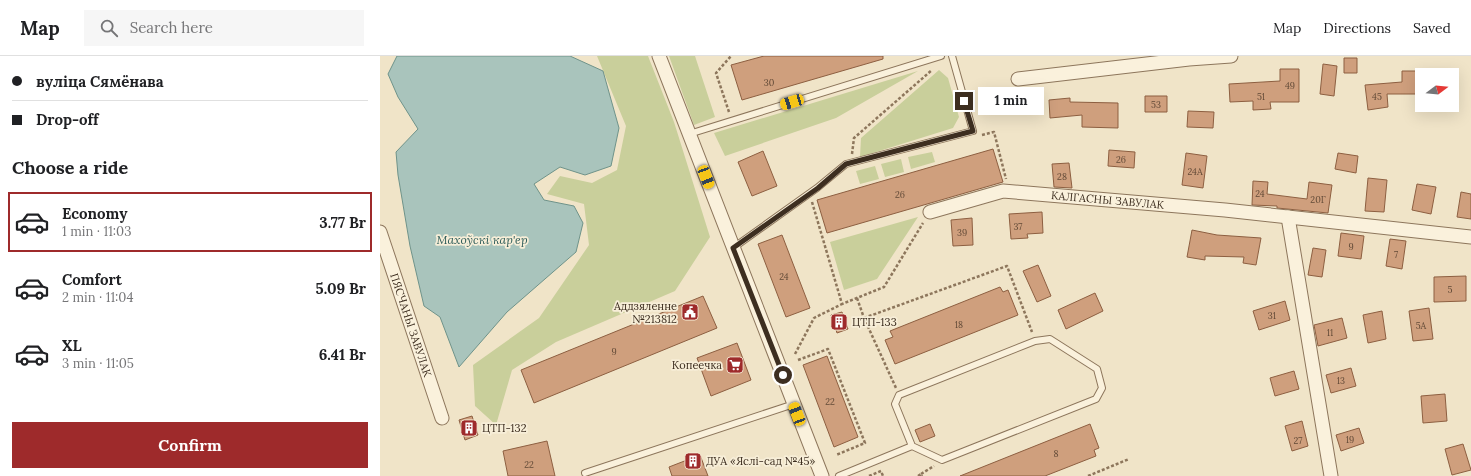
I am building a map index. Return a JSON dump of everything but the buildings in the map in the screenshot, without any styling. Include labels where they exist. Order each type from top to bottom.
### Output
[{"type":"street","points":[[659,56],[822,476]]},
{"type":"street","points":[[1018,79],[1190,59],[1231,56]]},
{"type":"street","name":"КАЛГАСНЫ ЗАВУЛАК","points":[[930,212],[1003,191],[1010,191],[1211,209],[1471,237]]},
{"type":"street","points":[[1288,217],[1331,476]]},
{"type":"street","name":"ПЯСЧАНЫ ЗАВУЛАК","points":[[380,232],[442,418]]},
{"type":"lane","points":[[689,134],[941,56]]},
{"type":"lane","points":[[733,248],[818,188],[846,164],[973,131],[952,56]]},
{"type":"lane","points":[[1050,339],[1097,370],[1102,388],[1096,399],[942,460],[912,446],[895,404],[899,395],[1035,341],[1050,339]]},
{"type":"lane","points":[[585,473],[794,404]]},
{"type":"lane","points":[[839,476],[912,446]]},
{"type":"path","points":[[732,56],[716,73],[732,121]]},
{"type":"path","points":[[851,163],[854,138],[936,66]]},
{"type":"path","points":[[977,136],[994,132],[1010,191]]},
{"type":"path","points":[[811,200],[842,304]]},
{"type":"path","points":[[796,354],[814,318],[842,304],[884,287],[930,212]]},
{"type":"path","points":[[864,318],[1007,266],[1035,341]]},
{"type":"path","points":[[857,298],[864,318],[899,395]]},
{"type":"path","points":[[798,360],[828,349],[831,356],[865,443],[836,455]]},
{"type":"path","points":[[1088,476],[1129,459]]},
{"type":"path","points":[[869,476],[881,471],[883,476]]},
{"type":"path","points":[[918,476],[921,474],[922,476]]},
{"type":"green space","points":[[597,56],[648,56],[674,122],[710,237],[675,291],[556,342],[512,370],[496,425],[475,406],[473,365],[539,318],[589,245],[584,204],[547,194],[560,176],[592,183],[617,170],[626,126]]},
{"type":"green space","points":[[669,56],[695,56],[715,117],[694,125]]},
{"type":"green space","points":[[939,70],[948,78],[959,117],[953,128],[860,157],[861,138]]},
{"type":"green space","points":[[918,71],[836,118],[725,156],[714,133]]},
{"type":"green space","points":[[932,152],[935,162],[911,169],[908,157]]},
{"type":"green space","points":[[901,159],[904,172],[885,177],[881,164]]},
{"type":"green space","points":[[875,166],[879,179],[860,184],[856,171]]},
{"type":"green space","points":[[918,217],[877,279],[844,290],[830,242]]},
{"type":"water","name":"Махоўскі кар'ер","points":[[397,56],[570,56],[603,71],[619,128],[611,166],[585,175],[560,167],[534,184],[544,200],[574,206],[583,223],[576,252],[507,312],[459,367],[440,317],[424,306],[410,246],[398,175],[396,152],[418,129],[398,97],[388,74]]},
{"type":"place","name":"Аддзяленне №213812","points":[[690,312]]},
{"type":"place","name":"ЦТП-133","points":[[839,322]]},
{"type":"place","name":"Копеечка","points":[[735,365]]},
{"type":"place","name":"ЦТП-132","points":[[469,428]]},
{"type":"place","name":"ДУА «Яслі-сад №45»","points":[[693,461]]},
{"type":"route","points":[[783,375],[733,248],[818,188],[846,164],[973,131],[964,101]]}]
